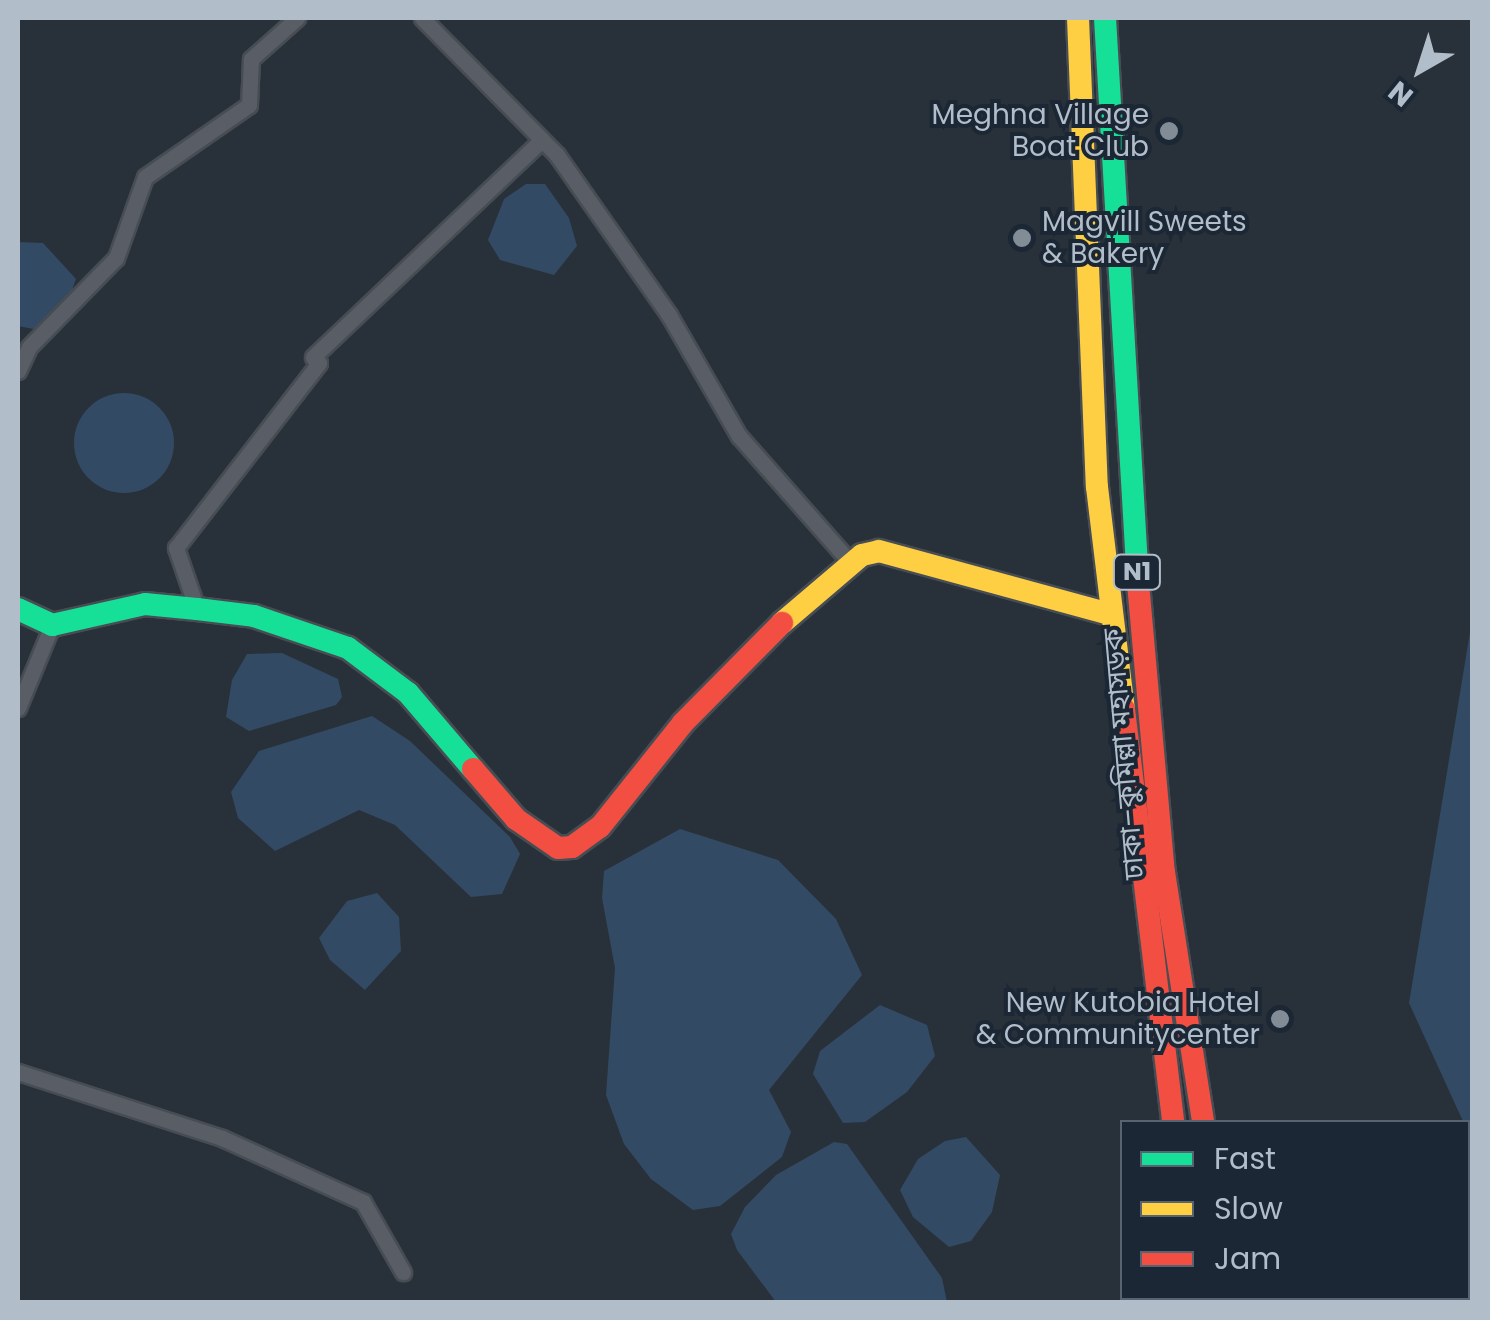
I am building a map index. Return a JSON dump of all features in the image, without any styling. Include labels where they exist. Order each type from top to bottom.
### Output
[{"type":"main road","name":"ঢাকা–কুমিল্লা মহাসড়ক","points":[[1078,18],[1097,487],[1109,614],[1173,1120]]},
{"type":"main road","name":"ঢাকা–কুমিল্লা মহাসড়ক","points":[[1105,18],[1138,591],[1164,872],[1203,1120]]},
{"type":"main road","points":[[18,610],[52,626],[145,604],[197,609],[254,616],[348,648],[408,693],[525,828],[558,848],[572,847],[600,827],[683,723],[850,562],[879,551],[924,560],[1109,614]]},
{"type":"street","points":[[18,370],[29,346],[116,258],[145,176],[248,105],[251,59],[297,18]]},
{"type":"street","points":[[422,18],[542,140],[669,315],[739,436],[850,562]]},
{"type":"street","points":[[197,609],[176,548],[319,364],[313,356],[542,140]]},
{"type":"street","points":[[18,708],[52,626]]},
{"type":"street","points":[[18,1072],[222,1138],[363,1202],[403,1272]]},
{"type":"water","points":[[526,184],[545,184],[569,218],[577,246],[554,275],[500,260],[488,240],[504,199]]},
{"type":"water","points":[[18,242],[43,243],[76,279],[64,312],[44,331],[18,326]]},
{"type":"water","points":[[124,393],[152,401],[166,415],[174,443],[166,471],[152,485],[124,493],[96,485],[82,471],[74,443],[82,415],[96,401]]},
{"type":"water","points":[[1472,620],[1472,1141],[1470,1120],[1462,1120],[1409,1003]]},
{"type":"water","points":[[282,653],[338,679],[342,697],[336,705],[249,731],[226,717],[232,680],[247,654]]},
{"type":"water","points":[[372,716],[410,741],[510,837],[520,854],[502,894],[471,897],[395,825],[359,810],[275,851],[238,818],[231,792],[259,751]]},
{"type":"water","points":[[680,829],[778,860],[836,919],[862,975],[769,1090],[791,1132],[782,1157],[720,1206],[693,1210],[651,1179],[624,1144],[606,1095],[615,968],[602,898],[604,871]]},
{"type":"water","points":[[377,893],[399,917],[401,951],[365,990],[330,960],[319,938],[347,901]]},
{"type":"water","points":[[880,1005],[927,1025],[935,1056],[907,1092],[865,1122],[843,1123],[813,1074],[820,1051]]},
{"type":"water","points":[[966,1137],[1000,1175],[992,1212],[971,1241],[949,1247],[913,1217],[900,1190],[918,1159],[945,1141]]},
{"type":"water","points":[[834,1142],[847,1144],[942,1278],[947,1302],[776,1302],[737,1250],[731,1234],[745,1207],[776,1175]]},
{"type":"traffic: fast","points":[[1105,18],[1138,583]]},
{"type":"traffic: fast","points":[[18,609],[52,625],[145,604],[197,609],[254,616],[348,648],[408,693],[473,769]]},
{"type":"traffic: slow","points":[[1078,18],[1097,487],[1124,709]]},
{"type":"traffic: slow","points":[[782,623],[862,555],[879,551],[1109,614]]},
{"type":"traffic: jam","points":[[1138,583],[1164,872],[1203,1120]]},
{"type":"traffic: jam","points":[[473,769],[516,819],[558,848],[572,847],[600,827],[683,723],[782,623]]},
{"type":"traffic: jam","points":[[1124,709],[1173,1120]]},
{"type":"place","name":"Meghna Village Boat Club","points":[[1169,131]]},
{"type":"place","name":"Magvill Sweets & Bakery","points":[[1022,238]]},
{"type":"place","name":"New Kutobia Hotel & Communitycenter","points":[[1280,1019]]}]
